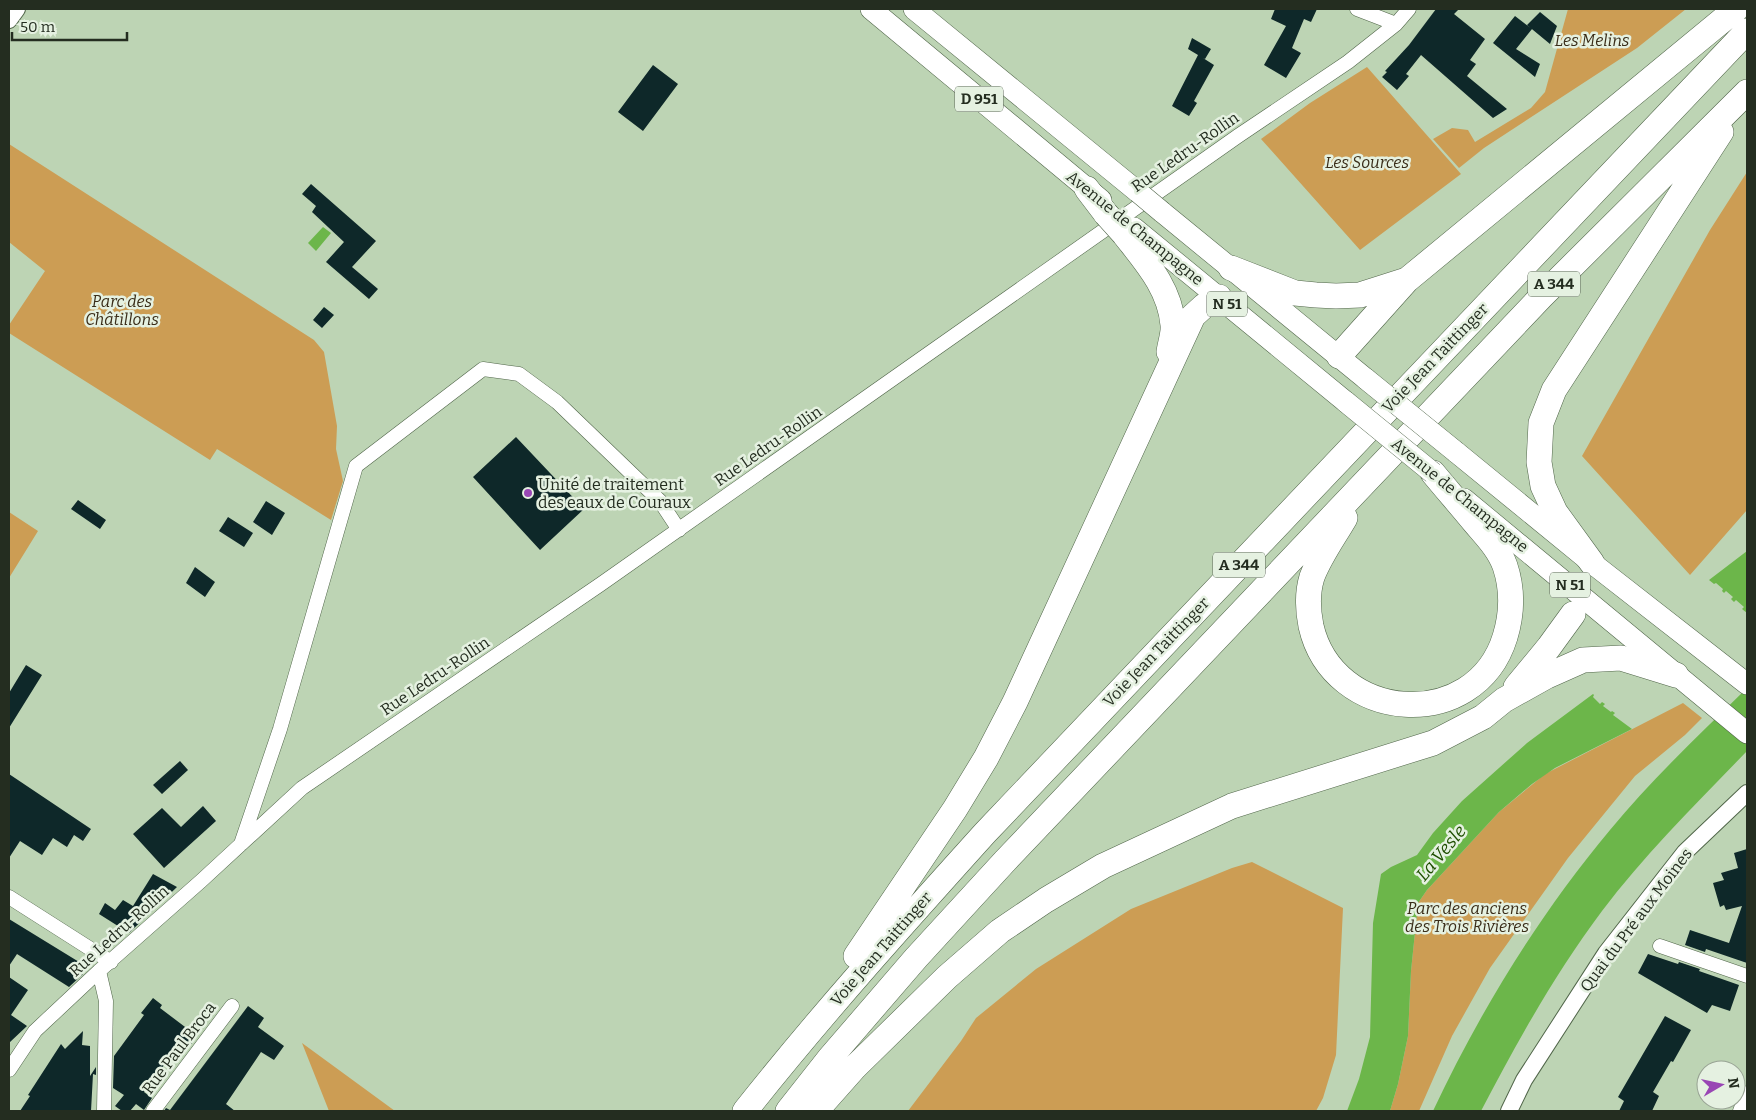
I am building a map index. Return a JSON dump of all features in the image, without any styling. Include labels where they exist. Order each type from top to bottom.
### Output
[{"type":"highway","points":[[1339,356],[1407,280],[1736,9]]},
{"type":"highway","name":"Voie Jean Taittinger","points":[[745,1111],[788,1056],[887,941],[992,825],[1747,31]]},
{"type":"highway","points":[[1592,563],[1555,512],[1543,486],[1538,462],[1541,423],[1554,390],[1747,92]]},
{"type":"highway","name":"Voie Jean Taittinger","points":[[788,1111],[829,1059],[916,958],[992,875],[1541,297],[1747,92]]},
{"type":"highway","points":[[1087,189],[1129,231],[1157,276],[1168,303],[1174,326],[1164,379]]},
{"type":"highway","points":[[1231,268],[1295,292],[1336,296],[1360,295],[1407,280]]},
{"type":"highway","points":[[788,1056],[924,857],[986,758],[1015,702],[1193,316],[1204,306],[1219,297]]},
{"type":"highway","points":[[1366,481],[1320,559],[1312,579],[1309,597],[1309,617],[1313,633],[1320,650],[1329,664],[1341,678],[1355,688],[1390,703],[1408,706],[1426,704],[1463,692],[1479,680],[1502,648],[1511,609],[1509,583],[1505,566],[1497,550],[1433,473]]},
{"type":"highway","points":[[1504,700],[1549,647],[1578,605]]},
{"type":"highway","points":[[816,1111],[855,1067],[947,977],[1000,932],[1046,900],[1103,866],[1232,806],[1433,742],[1483,717],[1504,700],[1547,676],[1583,660],[1621,658],[1676,675]]},
{"type":"main road","name":"Avenue de Champagne","points":[[872,9],[1087,189]]},
{"type":"main road","name":"Avenue de Champagne","points":[[914,9],[1592,563],[1747,684]]},
{"type":"main road","points":[[929,9],[959,34],[990,71]]},
{"type":"main road","name":"Avenue de Champagne","points":[[1129,231],[1219,297],[1433,473],[1578,605],[1676,675],[1704,700],[1747,733]]},
{"type":"main road","points":[[1219,297],[1253,286]]},
{"type":"main road","points":[[1320,380],[1339,356]]},
{"type":"main road","points":[[1578,605],[1592,563]]},
{"type":"street","points":[[9,20],[17,9]]},
{"type":"street","points":[[1357,9],[1396,24]]},
{"type":"street","name":"Rue Ledru-Rollin","points":[[9,1070],[35,1031],[302,788],[679,530],[1230,142],[1348,62],[1396,24],[1409,9]]},
{"type":"street","points":[[240,844],[280,729],[356,466],[483,369],[519,374],[557,402],[660,501],[679,530]]},
{"type":"street","name":"Quai du Pré aux Moines","points":[[1509,1111],[1524,1080],[1606,953],[1685,852],[1747,793]]},
{"type":"street","points":[[9,897],[105,967],[104,1111]]},
{"type":"street","points":[[1660,946],[1747,976]]},
{"type":"street","name":"Rue Paul Broca","points":[[153,1111],[232,1006]]},
{"type":"street","points":[[1740,1111],[1747,1093]]},
{"type":"green space","name":"Les Melins","points":[[1568,9],[1686,9],[1637,48],[1484,148],[1459,168],[1433,139],[1452,128],[1468,130],[1475,142],[1531,108],[1545,92]]},
{"type":"green space","name":"Les Sources","points":[[1367,67],[1461,174],[1360,250],[1261,139],[1310,103]]},
{"type":"green space","name":"Parc des Châtillons","points":[[9,144],[314,340],[324,352],[337,426],[336,449],[343,481],[331,520],[217,449],[210,460],[9,333],[9,325],[45,271],[9,242]]},
{"type":"green space","points":[[1747,172],[1747,510],[1690,575],[1582,456],[1710,230]]},
{"type":"green space","points":[[9,512],[38,531],[9,578]]},
{"type":"green space","name":"Parc des anciens des Trois Rivières","points":[[1683,703],[1702,718],[1685,735],[1635,776],[1568,858],[1490,968],[1452,1036],[1419,1111],[1390,1111],[1408,1036],[1411,971],[1418,903],[1427,890],[1499,812],[1545,774]]},
{"type":"green space","points":[[1252,862],[1343,908],[1336,1055],[1323,1098],[1316,1111],[908,1111],[976,1018],[1036,969],[1131,909],[1232,868]]},
{"type":"green space","points":[[302,1043],[395,1111],[329,1111]]},
{"type":"water","points":[[323,227],[331,233],[316,251],[308,243]]},
{"type":"water","points":[[1747,551],[1747,613],[1742,609],[1744,607],[1736,600],[1734,602],[1731,599],[1733,597],[1726,591],[1724,593],[1723,589],[1709,580]]},
{"type":"water","points":[[1747,688],[1747,751],[1654,849],[1602,911],[1568,959],[1537,1009],[1481,1111],[1433,1111],[1470,1037],[1512,965],[1584,862],[1643,793]]},
{"type":"water","name":"La Vesle","points":[[1593,694],[1593,697],[1600,704],[1602,702],[1605,704],[1603,706],[1615,713],[1613,715],[1632,729],[1555,768],[1532,784],[1499,812],[1427,890],[1418,903],[1411,971],[1408,1036],[1390,1111],[1347,1111],[1359,1079],[1370,1037],[1373,923],[1381,874],[1391,867],[1417,855],[1433,833],[1462,801],[1527,743]]},
{"type":"building","points":[[1275,9],[1317,9],[1311,22],[1304,19],[1292,48],[1301,53],[1286,78],[1264,65],[1286,26],[1271,19]]},
{"type":"building","points":[[1436,9],[1459,9],[1454,14],[1485,39],[1470,60],[1476,64],[1467,76],[1507,109],[1493,118],[1421,55],[1406,74],[1409,76],[1397,90],[1382,77]]},
{"type":"building","points":[[1540,12],[1557,26],[1550,44],[1527,25]]},
{"type":"building","points":[[1515,16],[1532,29],[1516,49],[1540,64],[1535,77],[1493,43]]},
{"type":"building","points":[[1192,38],[1211,49],[1205,59],[1203,58],[1214,65],[1194,101],[1197,103],[1189,116],[1172,106],[1198,55],[1188,49]]},
{"type":"building","points":[[653,65],[678,84],[643,131],[618,112]]},
{"type":"building","points":[[311,184],[376,241],[352,267],[378,289],[369,299],[326,262],[344,242],[312,212],[316,206],[302,194]]},
{"type":"building","points":[[324,307],[334,315],[322,328],[313,320]]},
{"type":"building","name":"Unité de traitement des eaux de Couraux","points":[[516,437],[584,509],[540,550],[473,477]]},
{"type":"building","points":[[78,500],[106,520],[100,529],[71,509]]},
{"type":"building","points":[[266,501],[285,513],[272,535],[253,522]]},
{"type":"building","points":[[228,517],[253,533],[244,547],[219,531]]},
{"type":"building","points":[[195,567],[215,582],[205,597],[186,583]]},
{"type":"building","points":[[26,665],[42,675],[9,728],[9,693]]},
{"type":"building","points":[[180,761],[188,770],[162,794],[153,785]]},
{"type":"building","points":[[9,774],[91,829],[83,841],[74,835],[67,847],[53,838],[42,855],[20,841],[9,858]]},
{"type":"building","points":[[203,806],[216,821],[164,868],[133,834],[162,808],[181,827]]},
{"type":"building","points":[[1747,849],[1747,963],[1706,949],[1705,952],[1685,945],[1690,930],[1729,943],[1742,906],[1726,910],[1724,905],[1720,907],[1713,883],[1724,880],[1721,873],[1738,868],[1734,853]]},
{"type":"building","points":[[153,874],[177,887],[129,933],[99,914],[105,903],[115,910],[123,900],[133,906]]},
{"type":"building","points":[[9,919],[84,965],[83,974],[69,987],[17,954],[9,966]]},
{"type":"building","points":[[1648,954],[1700,969],[1699,971],[1739,985],[1730,1011],[1712,1005],[1707,1013],[1638,973]]},
{"type":"building","points":[[9,977],[28,990],[11,1015],[27,1026],[9,1043]]},
{"type":"building","points":[[153,998],[162,1005],[160,1008],[197,1036],[186,1051],[179,1045],[144,1092],[152,1098],[144,1110],[136,1104],[130,1111],[122,1111],[115,1106],[124,1095],[113,1088],[114,1056],[144,1015],[141,1013]]},
{"type":"building","points":[[248,1006],[264,1018],[258,1027],[284,1046],[274,1060],[261,1052],[226,1104],[235,1111],[164,1111],[166,1108],[170,1110]]},
{"type":"building","points":[[1665,1016],[1691,1030],[1653,1092],[1659,1096],[1652,1111],[1619,1111],[1624,1101],[1618,1097]]},
{"type":"building","points":[[83,1031],[82,1045],[90,1046],[90,1076],[96,1067],[96,1075],[93,1074],[91,1111],[20,1111],[30,1096],[28,1095],[61,1044],[65,1049]]},
{"type":"place","name":"Unité de traitement des eaux de Couraux","points":[[528,493]]}]
